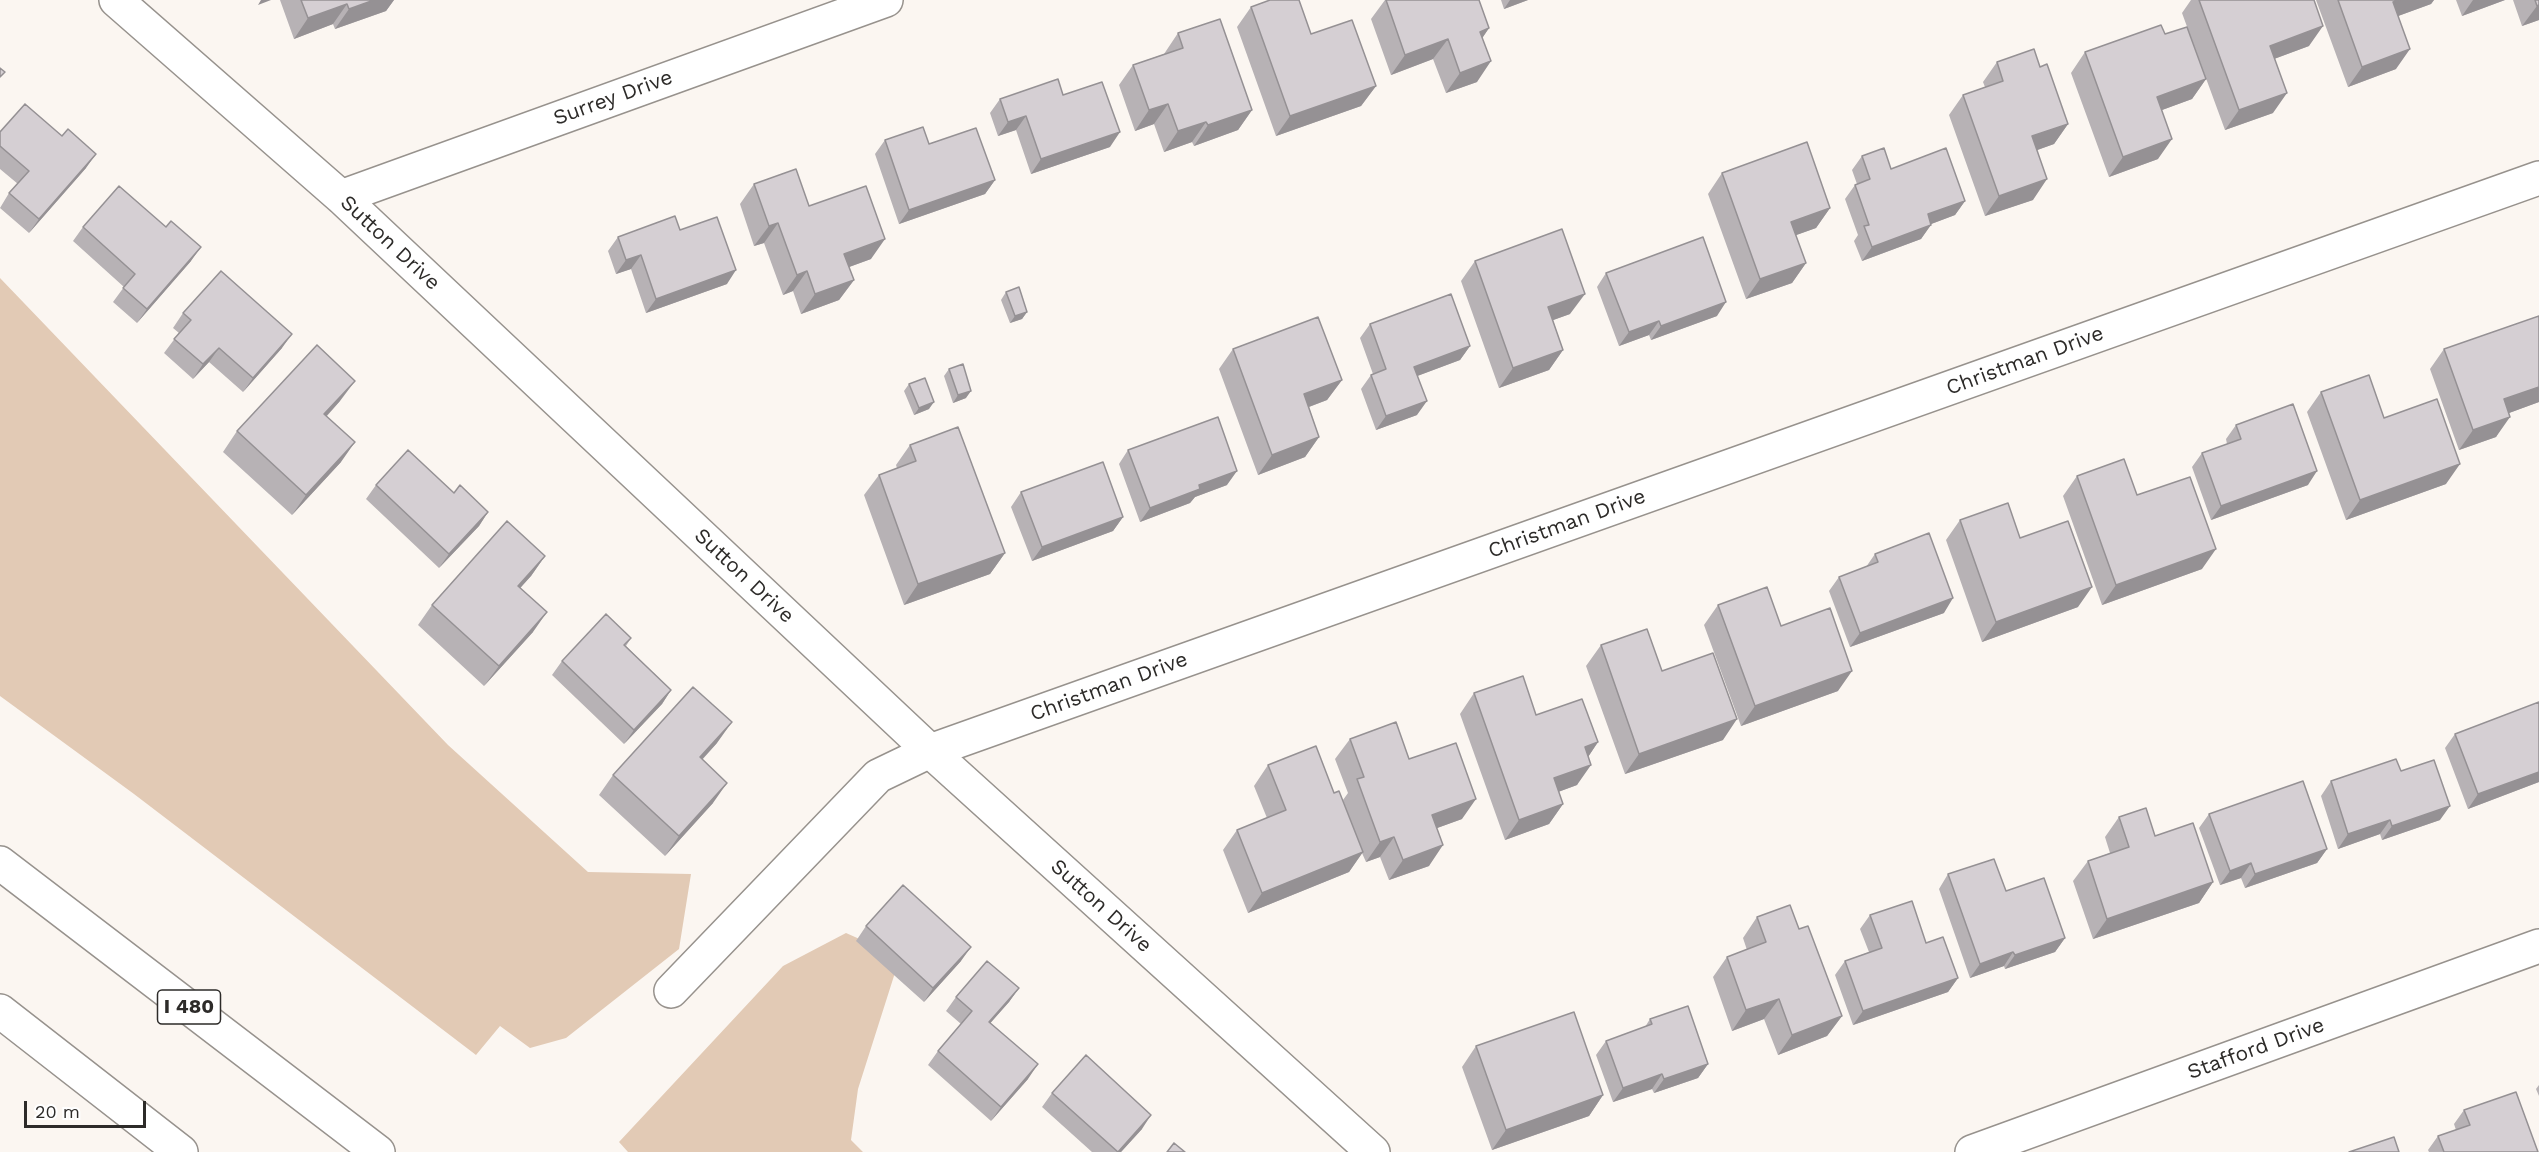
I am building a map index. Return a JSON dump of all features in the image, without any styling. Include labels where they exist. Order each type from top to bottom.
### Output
[{"type":"main road","name":"Sutton Drive","points":[[116,0],[340,196],[930,751],[1373,1152]]},
{"type":"main road","name":"Surrey Drive","points":[[340,196],[886,0]]},
{"type":"main road","name":"Christman Drive","points":[[671,991],[878,776],[930,751],[2539,178]]},
{"type":"main road","name":"I 480","points":[[0,862],[378,1152]]},
{"type":"main road","name":"Stafford Drive","points":[[1972,1152],[2539,946]]},
{"type":"main road","points":[[0,1011],[181,1152]]},
{"type":"main road","points":[[123,1106],[165,1152]]},
{"type":"shaded area","points":[[0,278],[448,745],[588,872],[691,874],[679,949],[566,1038],[530,1048],[500,1026],[476,1055],[134,794],[0,696]]},
{"type":"shaded area","points":[[846,933],[900,957],[858,1089],[851,1140],[863,1152],[628,1152],[619,1142],[783,966]]},
{"type":"building","points":[[301,0],[374,0],[349,9],[347,4],[308,18]]},
{"type":"building","points":[[1270,0],[1299,0],[1311,34],[1352,20],[1376,86],[1290,116],[1251,7]]},
{"type":"building","points":[[1386,0],[1479,0],[1489,28],[1480,32],[1491,61],[1460,73],[1448,39],[1405,55]]},
{"type":"building","points":[[2199,0],[2314,0],[2323,26],[2270,46],[2287,93],[2239,110]]},
{"type":"building","points":[[2338,0],[2400,0],[2393,2],[2410,49],[2362,67]]},
{"type":"building","points":[[1220,19],[1252,110],[1208,125],[1206,122],[1178,131],[1168,104],[1149,110],[1133,65],[1183,48],[1178,33]]},
{"type":"building","points":[[2161,25],[2165,34],[2187,27],[2206,79],[2157,97],[2172,139],[2123,157],[2085,52]]},
{"type":"building","points":[[2034,49],[2040,67],[2047,64],[2068,124],[2032,136],[2047,179],[1999,196],[1963,95],[2003,81],[1997,62]]},
{"type":"building","points":[[1058,79],[1063,95],[1102,82],[1120,132],[1041,159],[1026,116],[1008,122],[1000,99]]},
{"type":"building","points":[[25,104],[62,136],[68,129],[96,154],[39,219],[9,193],[29,171],[0,146],[0,132]]},
{"type":"building","points":[[923,127],[929,144],[976,128],[995,180],[909,210],[885,140]]},
{"type":"building","points":[[1807,142],[1830,208],[1791,222],[1806,263],[1760,279],[1722,173]]},
{"type":"building","points":[[1884,148],[1891,169],[1946,148],[1965,201],[1928,214],[1931,225],[1872,247],[1864,226],[1869,225],[1855,185],[1870,179],[1862,156]]},
{"type":"building","points":[[796,169],[809,206],[866,186],[885,239],[844,254],[854,280],[815,294],[807,271],[797,275],[778,223],[769,226],[754,184]]},
{"type":"building","points":[[119,186],[166,227],[171,221],[201,247],[147,309],[123,288],[135,274],[83,227]]},
{"type":"building","points":[[675,216],[680,230],[717,217],[736,270],[656,299],[641,255],[626,260],[618,237]]},
{"type":"building","points":[[1562,229],[1585,294],[1548,307],[1563,350],[1513,368],[1475,261]]},
{"type":"building","points":[[1703,237],[1726,302],[1661,326],[1659,321],[1629,332],[1606,273]]},
{"type":"building","points":[[221,271],[292,334],[253,378],[219,348],[203,364],[174,339],[191,320],[183,313]]},
{"type":"building","points":[[1019,287],[1027,312],[1015,316],[1006,292]]},
{"type":"building","points":[[1451,294],[1470,346],[1414,367],[1427,401],[1386,416],[1371,375],[1386,369],[1370,324]]},
{"type":"building","points":[[2539,316],[2539,387],[2504,399],[2510,417],[2473,430],[2444,349]]},
{"type":"building","points":[[1318,317],[1342,380],[1304,394],[1319,437],[1272,455],[1233,349]]},
{"type":"building","points":[[317,345],[355,381],[324,414],[355,442],[306,495],[237,431]]},
{"type":"building","points":[[963,364],[971,391],[958,395],[949,369]]},
{"type":"building","points":[[2369,375],[2384,418],[2437,399],[2460,464],[2360,500],[2321,392]]},
{"type":"building","points":[[925,378],[934,402],[919,408],[909,384]]},
{"type":"building","points":[[2293,404],[2317,471],[2221,506],[2202,453],[2241,439],[2236,425]]},
{"type":"building","points":[[1218,417],[1237,471],[1199,485],[1200,489],[1150,508],[1128,450]]},
{"type":"building","points":[[958,427],[1005,553],[918,584],[879,475],[916,461],[910,445]]},
{"type":"building","points":[[408,450],[454,493],[460,485],[488,512],[449,554],[376,485]]},
{"type":"building","points":[[2124,459],[2137,495],[2190,477],[2216,549],[2116,585],[2077,476]]},
{"type":"building","points":[[1103,462],[1123,517],[1042,547],[1021,492]]},
{"type":"building","points":[[2008,503],[2020,538],[2068,521],[2092,587],[1996,622],[1960,520]]},
{"type":"building","points":[[507,521],[545,556],[518,586],[547,612],[499,666],[432,605]]},
{"type":"building","points":[[1929,533],[1953,598],[1860,633],[1839,577],[1878,562],[1875,554]]},
{"type":"building","points":[[1767,587],[1781,626],[1830,608],[1852,671],[1755,706],[1718,605]]},
{"type":"building","points":[[606,614],[631,638],[624,645],[671,690],[634,730],[562,661]]},
{"type":"building","points":[[1647,629],[1662,671],[1713,653],[1737,719],[1639,754],[1601,645]]},
{"type":"building","points":[[1523,676],[1536,715],[1582,699],[1598,742],[1585,747],[1591,765],[1554,778],[1563,804],[1519,820],[1474,693]]},
{"type":"building","points":[[693,687],[732,722],[700,757],[727,783],[679,836],[613,775]]},
{"type":"building","points":[[2539,702],[2539,772],[2478,794],[2455,734]]},
{"type":"building","points":[[1396,722],[1409,759],[1456,743],[1476,799],[1432,815],[1443,845],[1403,860],[1394,837],[1380,842],[1357,779],[1364,777],[1350,739]]},
{"type":"building","points":[[1316,746],[1334,793],[1339,791],[1363,852],[1262,893],[1237,830],[1286,810],[1268,765]]},
{"type":"building","points":[[2396,759],[2401,771],[2434,760],[2450,806],[2392,826],[2390,820],[2348,834],[2331,781]]},
{"type":"building","points":[[2303,781],[2327,849],[2255,874],[2251,863],[2230,871],[2209,814]]},
{"type":"building","points":[[2146,808],[2155,836],[2193,823],[2213,882],[2107,919],[2088,861],[2129,847],[2119,817]]},
{"type":"building","points":[[1994,859],[2006,891],[2044,878],[2065,938],[2015,955],[2013,952],[1980,964],[1948,874]]},
{"type":"building","points":[[903,885],[971,947],[933,988],[866,926]]},
{"type":"building","points":[[1912,901],[1926,943],[1943,937],[1958,978],[1863,1011],[1845,961],[1882,948],[1870,915]]},
{"type":"building","points":[[1790,905],[1799,929],[1808,926],[1842,1016],[1792,1035],[1779,999],[1746,1010],[1727,957],[1766,942],[1757,917]]},
{"type":"building","points":[[987,961],[1019,988],[989,1022],[1038,1064],[1001,1107],[938,1051],[972,1011],[956,997]]},
{"type":"building","points":[[1688,1006],[1708,1064],[1664,1079],[1662,1074],[1623,1088],[1606,1041],[1652,1024],[1650,1019]]},
{"type":"building","points":[[1574,1012],[1603,1095],[1506,1130],[1476,1046]]},
{"type":"building","points":[[1086,1055],[1151,1115],[1118,1152],[1052,1093]]},
{"type":"building","points":[[2516,1092],[2538,1152],[2444,1152],[2438,1136],[2470,1125],[2464,1110]]},
{"type":"building","points":[[2394,1137],[2399,1152],[2349,1152]]},
{"type":"building","points":[[1174,1143],[1185,1152],[1167,1152]]}]
